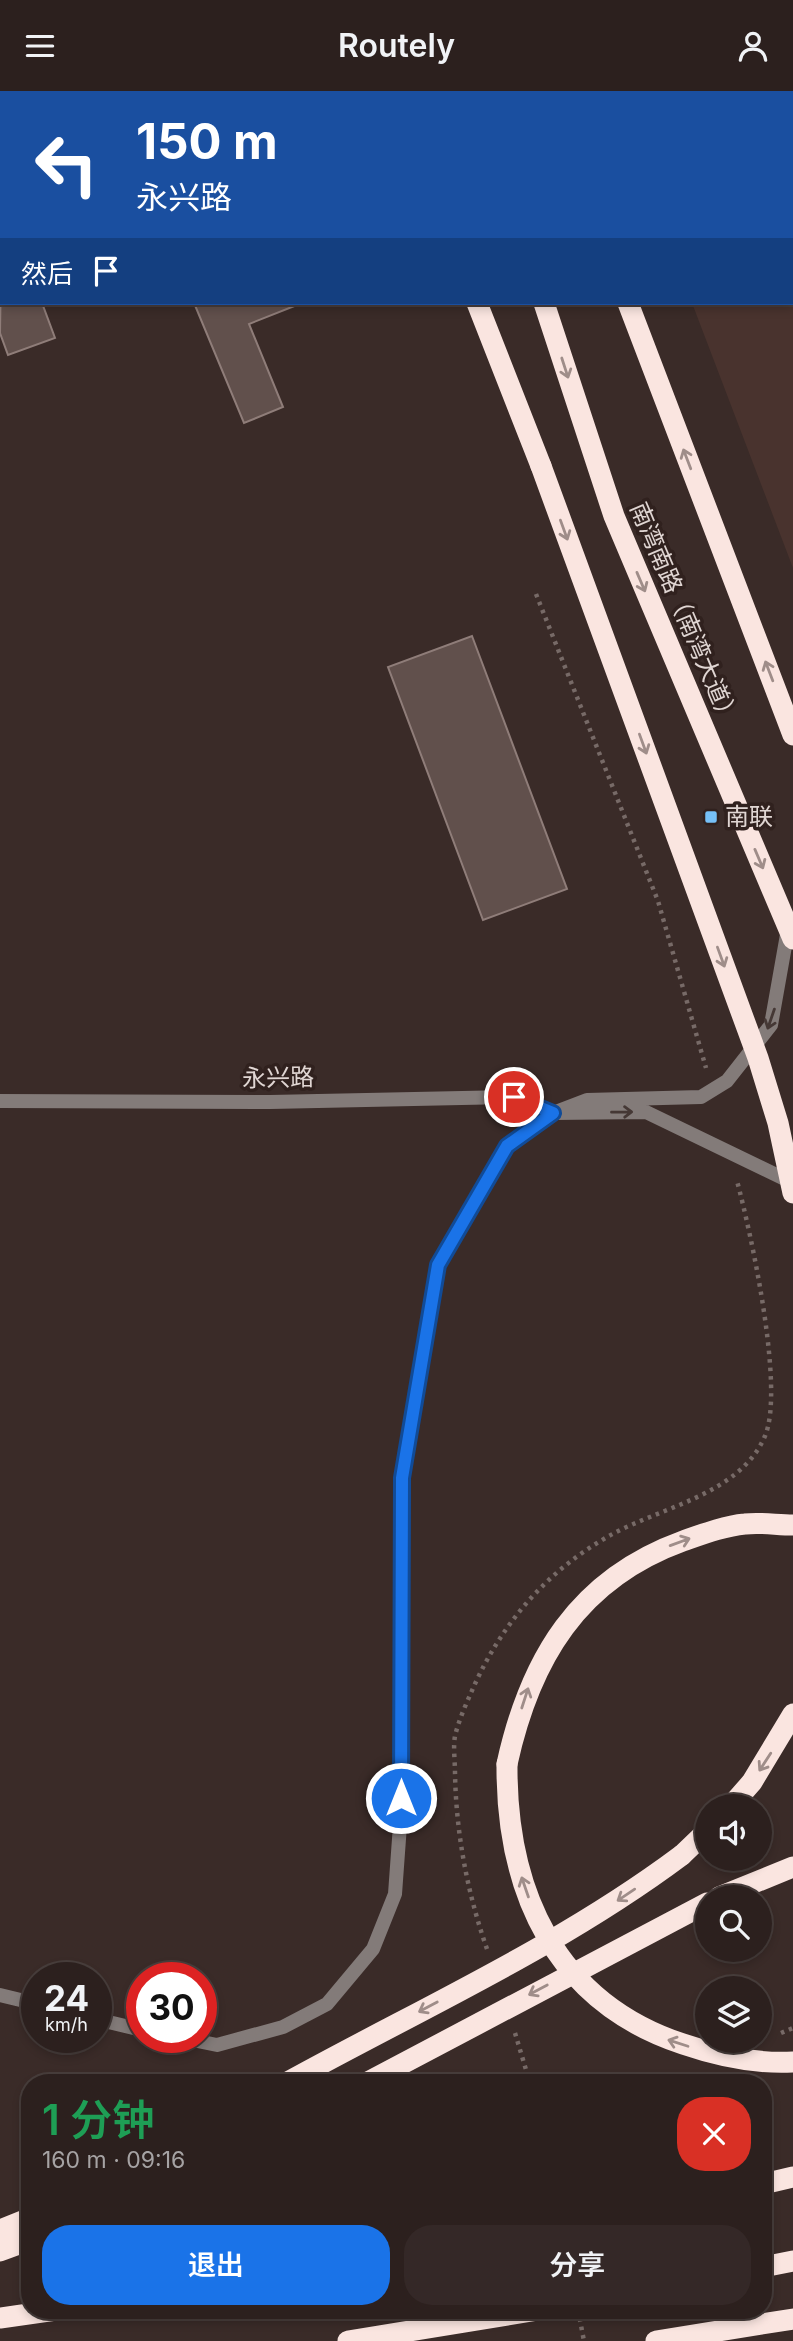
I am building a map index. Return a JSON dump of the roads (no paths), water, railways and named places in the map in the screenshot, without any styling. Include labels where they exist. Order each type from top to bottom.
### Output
[{"type":"highway","points":[[478,305],[541,466],[758,1058],[778,1123],[793,1193]]},
{"type":"highway","name":"南湾南路（南湾大道）","points":[[545,305],[614,516],[791,934]]},
{"type":"highway","points":[[629,305],[793,735]]},
{"type":"highway","points":[[793,1525],[746,1524],[706,1533],[663,1548],[629,1567],[590,1597],[564,1625],[545,1654],[529,1687],[507,1764],[507,1806],[512,1843],[524,1888],[539,1923],[582,1986],[630,2023],[659,2036],[701,2050],[749,2060],[793,2062]]},
{"type":"highway","points":[[742,1794],[752,1782],[793,1714]]},
{"type":"highway","points":[[303,2074],[561,1937],[640,1886],[695,1843]]},
{"type":"highway","points":[[749,1885],[793,1867]]},
{"type":"highway","points":[[383,2074],[695,1909]]},
{"type":"highway","points":[[772,2182],[793,2177]]},
{"type":"highway","points":[[0,2230],[21,2222]]},
{"type":"highway","points":[[0,2251],[21,2243]]},
{"type":"highway","points":[[772,2265],[793,2261]]},
{"type":"highway","points":[[0,2318],[21,2315]]},
{"type":"highway","points":[[348,2341],[483,2319]]},
{"type":"highway","points":[[656,2341],[793,2319]]},
{"type":"street","points":[[217,2045],[283,2027],[327,2004],[373,1949],[395,1894],[400,1825],[402,1478],[438,1265],[507,1146],[553,1113],[587,1100],[701,1097],[727,1081],[771,1025],[791,934]]},
{"type":"street","name":"永兴路","points":[[0,1101],[514,1097],[553,1113]]},
{"type":"street","points":[[553,1113],[646,1112],[793,1183]]},
{"type":"street","points":[[0,1995],[21,2000]]},
{"type":"place","name":"南联","points":[[711,817]]}]
